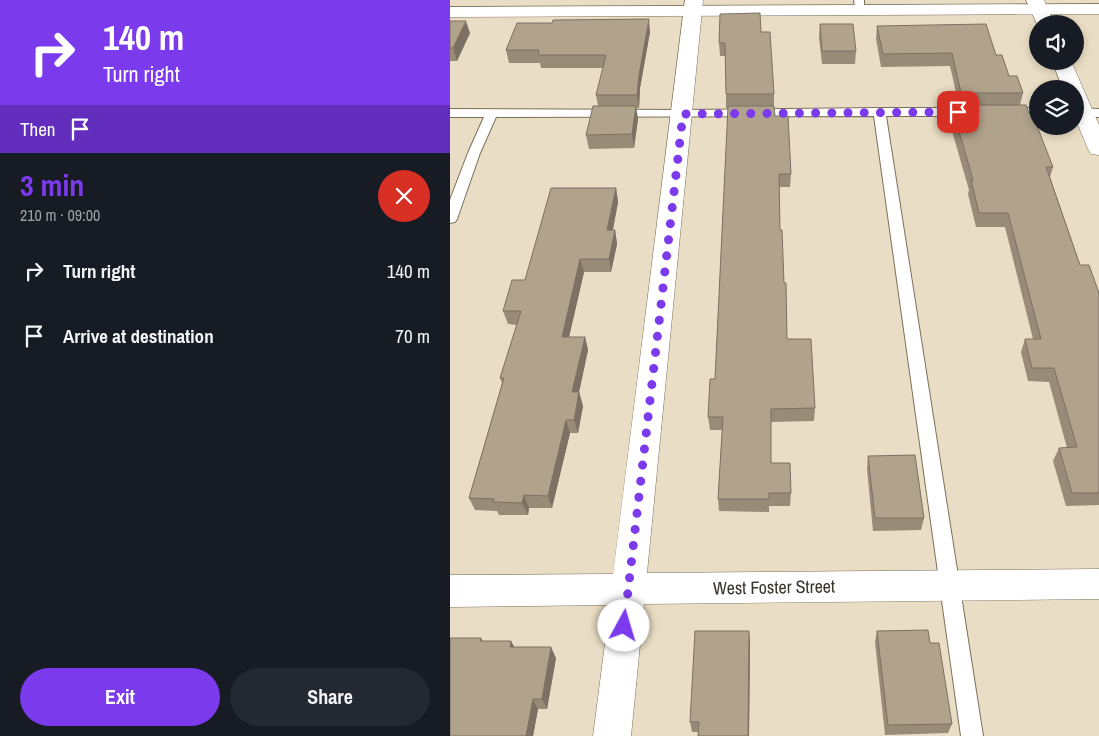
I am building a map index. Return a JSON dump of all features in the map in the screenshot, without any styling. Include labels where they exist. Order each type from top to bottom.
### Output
[{"type":"street","points":[[612,736],[694,5]]},
{"type":"street","points":[[450,12],[694,5],[860,5],[1040,11],[1099,9]]},
{"type":"street","points":[[1084,111],[1099,149]]},
{"type":"street","name":"West Foster Street","points":[[450,591],[1099,584]]},
{"type":"lane","points":[[879,112],[948,586],[972,736]]},
{"type":"lane","points":[[450,113],[1029,112]]},
{"type":"lane","points":[[450,220],[474,153],[492,113]]},
{"type":"building","points":[[760,13],[761,32],[770,32],[774,94],[726,94],[725,43],[719,43],[720,14]]},
{"type":"building","points":[[649,19],[637,95],[596,95],[606,55],[538,55],[539,50],[506,50],[517,23],[552,23],[553,20]]},
{"type":"building","points":[[450,21],[466,21],[453,48],[450,48]]},
{"type":"building","points":[[820,24],[853,24],[856,51],[822,51]]},
{"type":"building","points":[[986,24],[996,55],[1002,55],[1009,76],[1017,76],[1023,93],[961,93],[952,53],[883,54],[877,26]]},
{"type":"building","points":[[964,105],[1026,105],[1029,113],[1029,135],[1041,135],[1053,167],[1046,167],[1080,265],[1089,265],[1099,293],[1099,493],[1072,493],[1059,448],[1077,447],[1054,368],[1032,368],[1025,339],[1041,339],[1008,213],[979,213],[971,180],[973,180],[953,110],[966,110]]},
{"type":"building","points":[[593,106],[636,106],[632,134],[586,135]]},
{"type":"building","points":[[728,106],[774,106],[775,116],[788,116],[791,174],[779,174],[780,230],[782,230],[784,283],[786,283],[787,339],[811,339],[815,408],[771,409],[771,463],[790,463],[791,493],[769,493],[769,499],[718,499],[723,417],[708,417],[710,379],[715,379]]},
{"type":"building","points":[[551,188],[616,188],[607,230],[615,230],[609,259],[580,259],[562,337],[585,337],[572,392],[579,392],[574,420],[566,420],[548,496],[524,495],[522,503],[493,502],[494,499],[469,498],[504,378],[500,378],[521,311],[503,311],[512,280],[525,280]]},
{"type":"building","points":[[915,455],[924,518],[875,518],[868,456]]},
{"type":"building","points":[[928,630],[930,643],[939,643],[952,724],[888,725],[877,631]]},
{"type":"building","points":[[695,631],[749,631],[748,736],[698,736],[699,722],[690,722]]},
{"type":"building","points":[[450,638],[481,638],[480,641],[511,641],[510,647],[551,647],[542,699],[533,699],[526,736],[450,736]]},
{"type":"route","points":[[624,626],[683,114],[958,112]]}]
